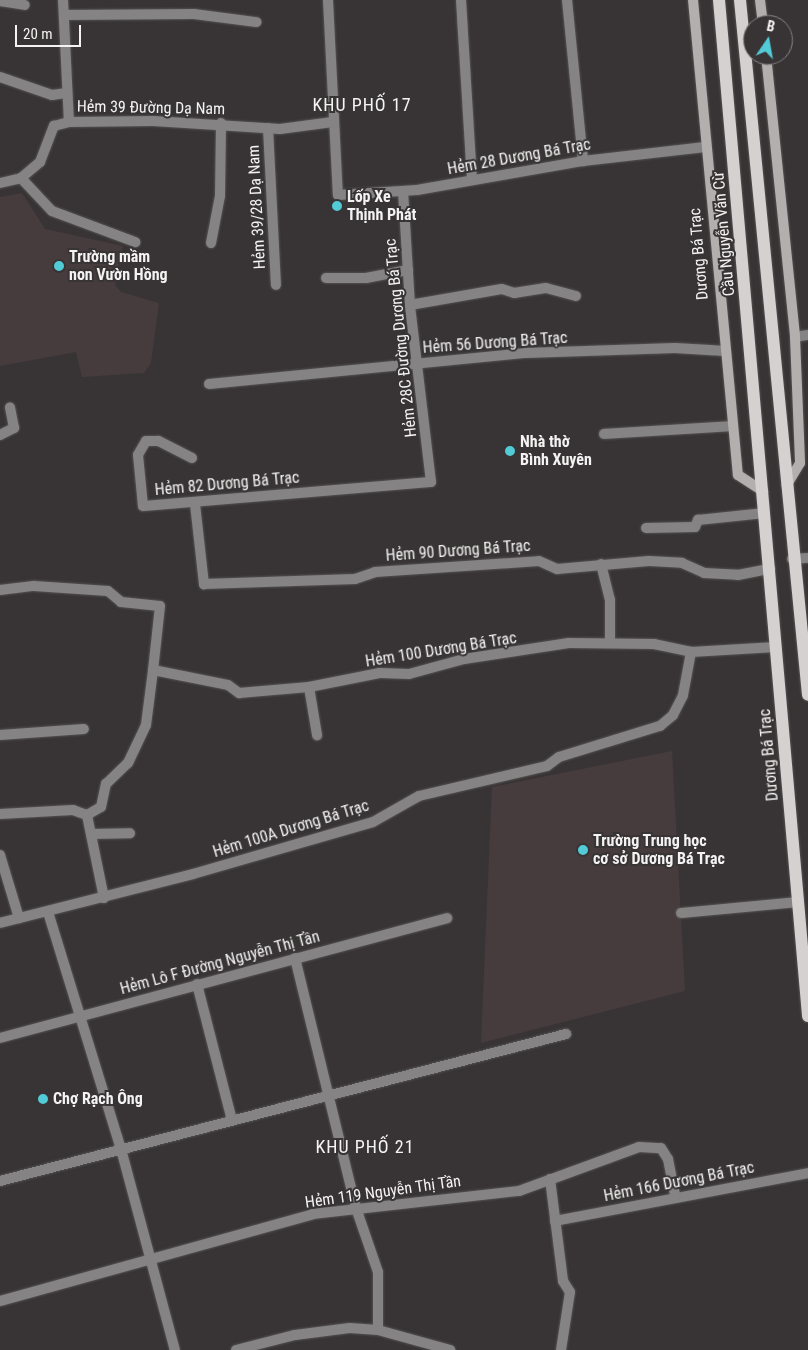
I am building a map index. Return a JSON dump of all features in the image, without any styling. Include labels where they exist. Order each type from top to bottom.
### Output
[{"type":"main road","name":"Cầu Nguyễn Văn Cừ","points":[[719,0],[762,465]]},
{"type":"main road","points":[[740,0],[792,559],[808,695]]},
{"type":"main road","name":"Dương Bá Trạc","points":[[762,465],[808,1016]]},
{"type":"street","points":[[63,0],[69,122]]},
{"type":"street","points":[[328,0],[333,122]]},
{"type":"street","points":[[461,0],[472,179]]},
{"type":"street","points":[[567,0],[583,161]]},
{"type":"street","name":"Dương Bá Trạc","points":[[693,0],[738,475],[763,491]]},
{"type":"street","points":[[760,0],[762,15]]},
{"type":"street","points":[[0,1],[26,5]]},
{"type":"street","points":[[64,15],[194,14],[256,22]]},
{"type":"street","points":[[767,65],[795,337],[800,463],[786,486]]},
{"type":"street","points":[[0,77],[52,95],[67,93]]},
{"type":"street","name":"Hẻm 39 Đường Dạ Nam","points":[[0,183],[21,178],[40,162],[54,126],[69,122],[221,123],[268,128],[333,122]]},
{"type":"street","name":"Hẻm 28 Dương Bá Trạc","points":[[333,122],[338,195],[403,191],[472,179],[548,170],[583,161],[706,147]]},
{"type":"street","points":[[211,243],[220,196],[221,123]]},
{"type":"street","name":"Hẻm 39/28 Dạ Nam","points":[[268,128],[276,285]]},
{"type":"street","points":[[21,178],[52,211],[135,242]]},
{"type":"street","name":"Hẻm 28C Đường Dương Bá Trạc","points":[[403,191],[410,305],[420,363],[431,482]]},
{"type":"street","points":[[326,278],[366,278],[408,270]]},
{"type":"street","points":[[410,305],[502,289],[514,293],[546,288],[576,296]]},
{"type":"street","points":[[795,337],[808,335]]},
{"type":"street","name":"Hẻm 56 Dương Bá Trạc","points":[[209,384],[526,353],[675,348],[725,351]]},
{"type":"street","points":[[0,435],[14,428],[10,407]]},
{"type":"street","points":[[604,434],[733,426]]},
{"type":"street","name":"Hẻm 82 Dương Bá Trạc","points":[[192,458],[158,441],[146,441],[138,455],[143,506],[195,504],[431,482]]},
{"type":"street","name":"Hẻm 90 Dương Bá Trạc","points":[[195,504],[204,584],[355,579],[375,572],[539,560],[557,569],[601,564],[682,563],[704,573],[738,575],[770,569]]},
{"type":"street","points":[[646,528],[695,527],[698,520],[765,513]]},
{"type":"street","points":[[792,559],[808,558]]},
{"type":"street","points":[[601,564],[610,600],[610,642]]},
{"type":"street","points":[[0,590],[34,586],[108,591],[121,602],[160,606],[160,632],[146,725],[128,763],[106,784],[101,807],[87,815],[73,810],[0,814]]},
{"type":"street","name":"Hẻm 100 Dương Bá Trạc","points":[[153,670],[220,683],[240,693],[310,687],[380,673],[410,674],[464,659],[610,642],[654,644],[691,652],[776,648]]},
{"type":"street","name":"Hẻm 100A Dương Bá Trạc","points":[[0,923],[104,898],[373,822],[419,796],[547,766],[559,757],[660,726],[673,715],[683,695],[691,652]]},
{"type":"street","points":[[310,687],[316,735]]},
{"type":"street","points":[[0,735],[84,729]]},
{"type":"street","points":[[87,815],[104,898]]},
{"type":"street","points":[[91,834],[130,833]]},
{"type":"street","points":[[0,855],[19,918]]},
{"type":"street","points":[[681,913],[798,902]]},
{"type":"street","points":[[48,912],[78,1017],[121,1149],[175,1350]]},
{"type":"street","name":"Hẻm Lô F Đường Nguyễn Thị Tần","points":[[0,1038],[447,918]]},
{"type":"street","points":[[295,958],[331,1093],[356,1208],[378,1272],[378,1330]]},
{"type":"street","points":[[197,984],[232,1120]]},
{"type":"street","points":[[0,1180],[331,1093],[566,1034]]},
{"type":"street","name":"Hẻm 119 Nguyễn Thị Tần","points":[[0,1301],[152,1262],[313,1214],[519,1191],[617,1151],[653,1145],[668,1159],[675,1196]]},
{"type":"street","name":"Hẻm 166 Dương Bá Trạc","points":[[555,1221],[675,1196],[808,1173]]},
{"type":"street","points":[[550,1179],[562,1281],[570,1292],[560,1350]]},
{"type":"street","points":[[236,1350],[327,1329],[378,1330],[450,1350]]},
{"type":"shaded area","name":"Trường mầm non Vườn Hồng","points":[[22,193],[45,229],[123,246],[115,285],[121,292],[159,303],[151,363],[144,373],[82,377],[76,352],[0,366],[0,197]]},
{"type":"shaded area","name":"Trường Trung học cơ sở Dương Bá Trạc","points":[[672,751],[685,991],[481,1043],[492,787]]},
{"type":"place","name":"Lốp Xe Thịnh Phát","points":[[337,206]]},
{"type":"place","name":"Trường mầm non Vườn Hồng","points":[[59,266]]},
{"type":"place","name":"Nhà thờ Bình Xuyên","points":[[510,451]]},
{"type":"place","name":"Trường Trung học cơ sở Dương Bá Trạc","points":[[583,850]]},
{"type":"place","name":"Chợ Rạch Ông","points":[[43,1099]]},
{"type":"district","name":"KHU PHỐ 17","points":[[362,105]]},
{"type":"district","name":"KHU PHỐ 21","points":[[365,1147]]}]
